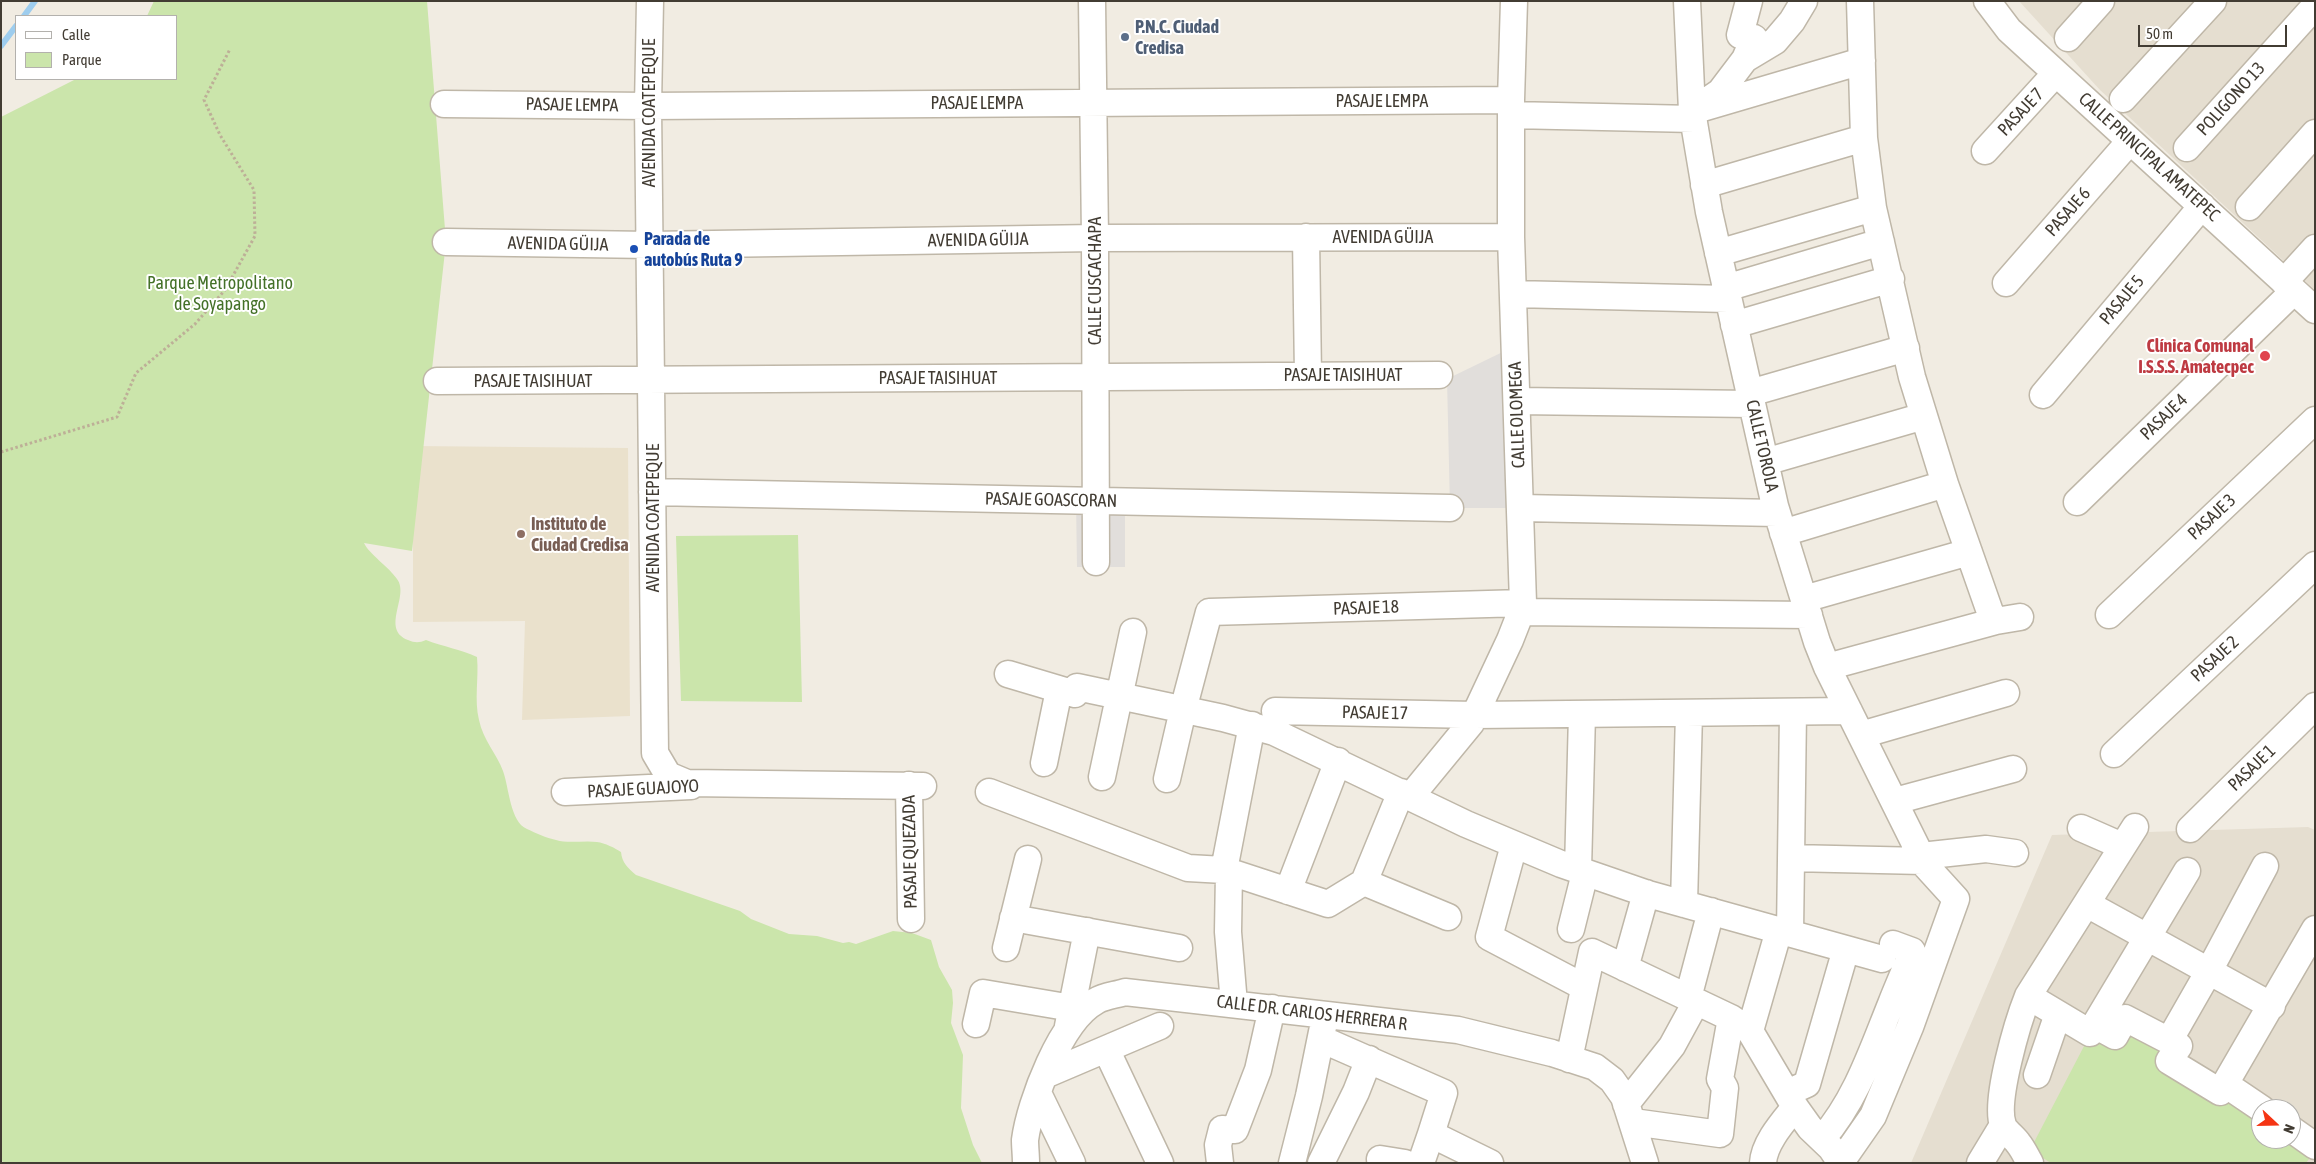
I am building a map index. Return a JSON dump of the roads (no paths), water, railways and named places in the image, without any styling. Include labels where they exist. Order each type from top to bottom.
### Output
[{"type":"street","name":"AVENIDA COATEPEQUE","points":[[650,1],[648,106],[655,753],[668,775],[687,783],[720,785],[916,786]]},
{"type":"street","name":"CALLE CUSCACHAPA","points":[[1092,1],[1096,238],[1096,562]]},
{"type":"street","name":"CALLE OLOMEGA","points":[[1364,882],[1406,794],[1458,741],[1475,715],[1522,608],[1521,508],[1511,237],[1511,107],[1514,1]]},
{"type":"street","name":"CALLE TOROLA","points":[[1687,1],[1693,115],[1704,185],[1780,523],[1828,667],[1923,861],[1956,898],[1910,1027],[1874,1116],[1841,1162]]},
{"type":"street","points":[[1693,115],[1720,92],[1745,59],[1754,38],[1740,35],[1748,1]]},
{"type":"street","points":[[1745,59],[1775,41],[1792,21],[1804,1]]},
{"type":"street","points":[[1828,667],[2008,619],[1980,589],[1924,416],[1906,348],[1874,208],[1864,138],[1860,1]]},
{"type":"street","name":"CALLE PRINCIPAL AMATEPEC","points":[[1987,1],[2009,30],[2315,310]]},
{"type":"street","points":[[2068,38],[2101,1]]},
{"type":"street","points":[[2122,100],[2213,1]]},
{"type":"street","name":"POLIGONO 13","points":[[2188,148],[2315,6]]},
{"type":"street","name":"PASAJE LEMPA","points":[[444,104],[648,106],[1093,103],[1511,107],[1693,115],[1862,61]]},
{"type":"street","name":"PASAJE 7","points":[[1985,151],[2056,73]]},
{"type":"street","points":[[2249,207],[2315,133]]},
{"type":"street","points":[[1704,185],[1864,138]]},
{"type":"street","name":"PASAJE 6","points":[[2006,283],[2130,141]]},
{"type":"street","name":"PASAJE 5","points":[[2043,395],[2202,206]]},
{"type":"street","points":[[1718,253],[1874,208]]},
{"type":"street","points":[[1306,237],[1308,376]]},
{"type":"street","name":"AVENIDA GÜIJA","points":[[446,242],[650,245],[1096,238],[1511,237]]},
{"type":"street","points":[[1513,294],[1727,294],[1882,242]]},
{"type":"street","name":"PASAJE 4","points":[[2078,502],[2289,286],[2315,248]]},
{"type":"street","points":[[1734,325],[1891,280]]},
{"type":"street","points":[[1517,401],[1751,399],[1906,348]]},
{"type":"street","name":"PASAJE TAISIHUAT","points":[[438,381],[1439,375]]},
{"type":"street","points":[[1765,462],[1924,416]]},
{"type":"street","name":"PASAJE 3","points":[[2109,615],[2315,420]]},
{"type":"street","points":[[1521,508],[1780,523],[1945,484]]},
{"type":"street","name":"PASAJE GOASCORAN","points":[[652,492],[1450,508]]},
{"type":"street","name":"PASAJE 18","points":[[1183,710],[1210,612],[1807,607],[1969,552]]},
{"type":"street","name":"PASAJE 2","points":[[2114,754],[2315,565]]},
{"type":"street","points":[[1102,777],[1134,632]]},
{"type":"street","points":[[1008,674],[1075,694],[1077,687],[1252,725],[1293,740],[1514,845],[1581,872],[1684,904],[1846,948],[1888,952],[1912,951],[1863,1076],[1831,1130],[1822,1139]]},
{"type":"street","points":[[1044,763],[1059,690]]},
{"type":"street","points":[[1861,735],[2006,693]]},
{"type":"street","name":"PASAJE 1","points":[[2190,829],[2315,706]]},
{"type":"street","points":[[1167,779],[1183,710]]},
{"type":"street","name":"PASAJE 17","points":[[1275,711],[1475,715],[1849,711]]},
{"type":"street","points":[[1712,911],[1692,1000],[1672,1046],[1630,1113],[1720,1134],[1725,1088],[1720,1079],[1740,1025],[1785,931],[1791,858],[1793,712]]},
{"type":"street","points":[[1684,904],[1689,713]]},
{"type":"street","points":[[1570,929],[1581,872],[1582,714]]},
{"type":"street","points":[[1234,1004],[1228,932],[1227,871],[1252,725]]},
{"type":"street","points":[[1288,890],[1338,761]]},
{"type":"street","points":[[1895,801],[2013,769]]},
{"type":"street","name":"PASAJE GUAJOYO","points":[[565,792],[720,785]]},
{"type":"street","name":"PASAJE QUEZADA","points":[[911,919],[916,786]]},
{"type":"street","points":[[989,792],[1188,868],[1227,871],[1328,904],[1364,882],[1448,917]]},
{"type":"street","points":[[1980,1163],[2003,1125],[2002,1098],[2006,1068],[2028,996],[2128,837],[2081,828]]},
{"type":"street","points":[[1514,845],[1489,938],[1584,987]]},
{"type":"street","points":[[1791,858],[1923,861],[1986,849],[2015,853]]},
{"type":"street","points":[[1006,948],[1028,859]]},
{"type":"street","points":[[2168,1040],[2209,971],[2265,866]]},
{"type":"street","points":[[2028,996],[2090,1033],[2187,871]]},
{"type":"street","points":[[1625,968],[1646,893]]},
{"type":"street","points":[[2086,904],[2272,1006]]},
{"type":"street","points":[[1013,918],[1179,948]]},
{"type":"street","points":[[2095,1025],[2115,1036],[2125,1018],[2168,1040],[2179,1046],[2169,1061],[2220,1092],[2315,930]]},
{"type":"street","points":[[976,1024],[982,993],[1070,1019],[1087,931]]},
{"type":"street","points":[[1763,1163],[1763,1155],[1783,1122],[1791,1100],[1807,1084],[1846,948]]},
{"type":"street","points":[[1569,1058],[1592,952],[1740,1025],[1810,1128],[1831,1148],[1841,1162]]},
{"type":"street","name":"CALLE DR. CARLOS HERRERA R","points":[[1026,1163],[1025,1140],[1041,1084],[1070,1019],[1074,1019],[1096,1001],[1125,992],[1272,1008],[1323,1026],[1458,1030],[1569,1058],[1595,1067],[1612,1080],[1630,1113],[1645,1163]]},
{"type":"street","points":[[1220,1163],[1218,1146],[1222,1128],[1235,1130],[1258,1070],[1272,1008]]},
{"type":"street","points":[[2037,1074],[2058,1014]]},
{"type":"street","points":[[1072,1163],[1041,1084],[1106,1049],[1160,1026]]},
{"type":"street","points":[[1292,1163],[1309,1096],[1323,1026],[1368,1059],[1444,1093],[1421,1163]]},
{"type":"street","points":[[1106,1049],[1160,1163]]},
{"type":"street","points":[[1321,1163],[1356,1092],[1368,1059]]},
{"type":"street","points":[[2225,1084],[2251,1102]]},
{"type":"street","points":[[2003,1125],[2019,1144],[2030,1163]]},
{"type":"street","points":[[1431,1134],[1490,1163]]},
{"type":"street","points":[[2301,1136],[2315,1146]]},
{"type":"street","points":[[2306,1163],[2315,1151]]},
{"type":"waterway","points":[[25,15],[35,1]]},
{"type":"waterway","points":[[1,46],[15,27]]},
{"type":"place","name":"P.N.C. Ciudad Credisa","points":[[1125,37]]},
{"type":"place","name":"Parada de autobús Ruta 9","points":[[634,249]]},
{"type":"place","name":"Clínica Comunal I.S.S.S. Amatecpec","points":[[2265,356]]},
{"type":"place","name":"Instituto de Ciudad Credisa","points":[[521,534]]},
{"type":"park label","name":"Parque Metropolitano de Soyapango","points":[[220,293]]}]
